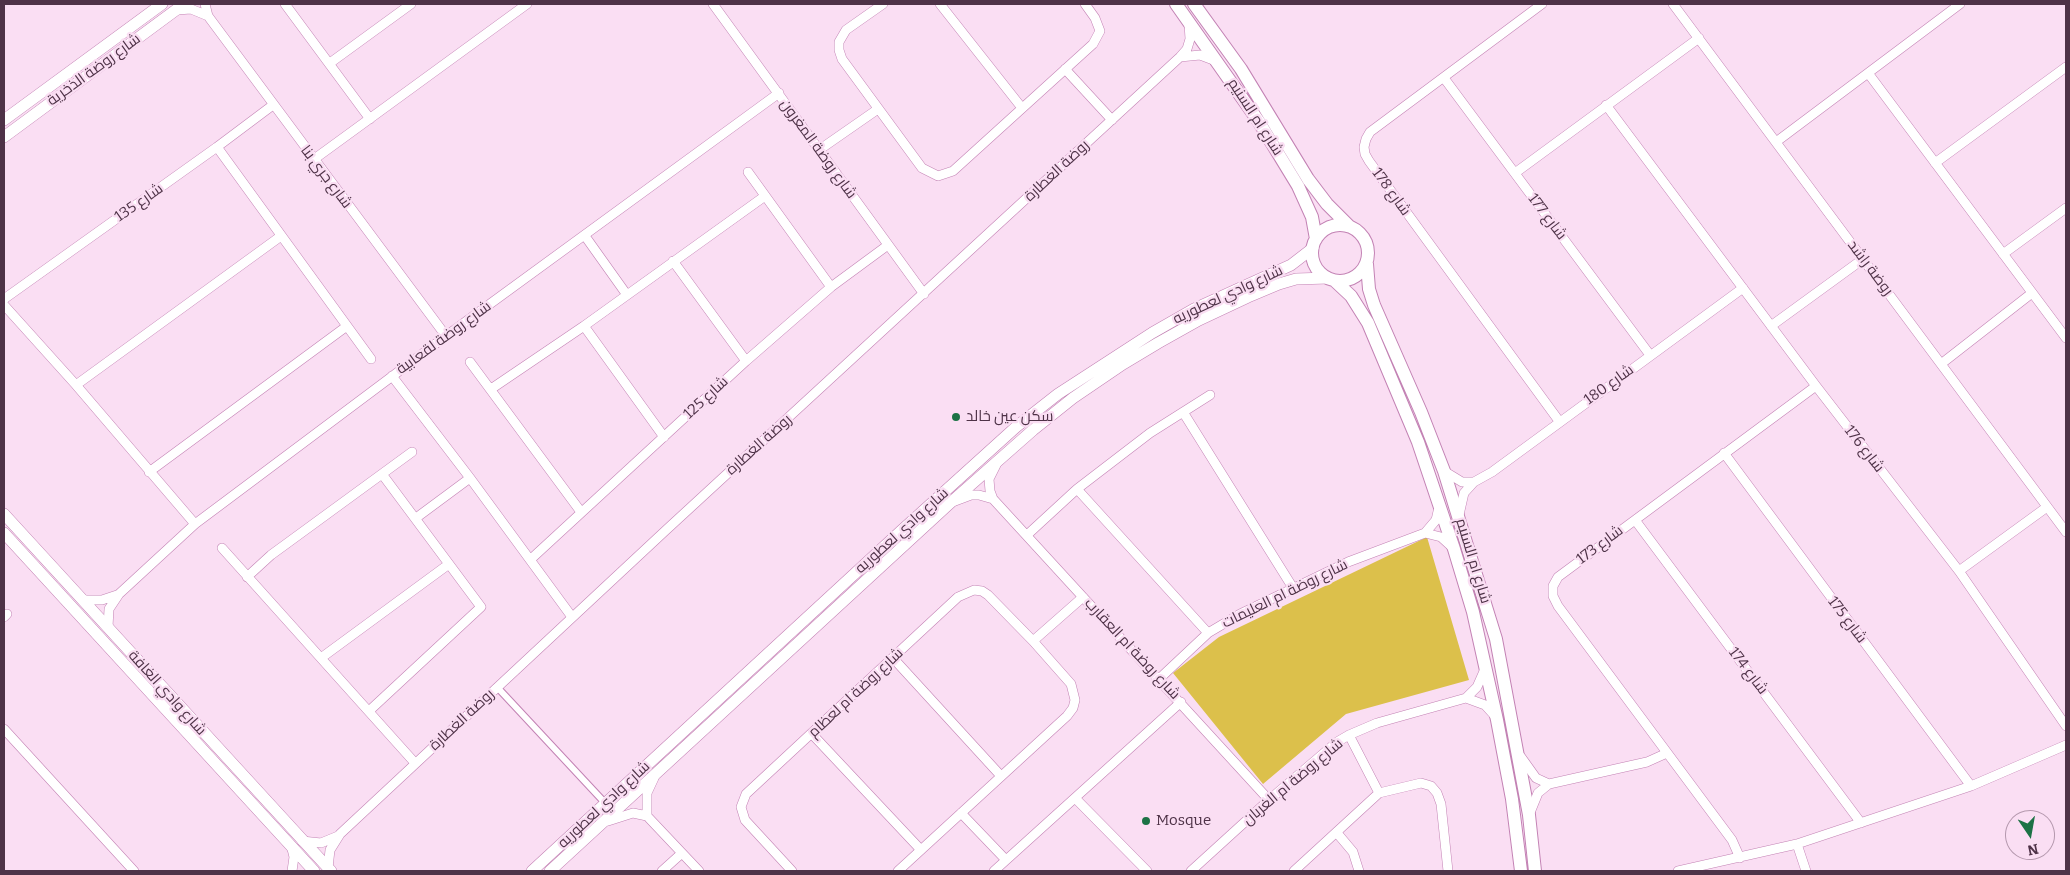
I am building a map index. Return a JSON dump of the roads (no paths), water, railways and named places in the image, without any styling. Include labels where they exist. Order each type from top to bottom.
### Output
[{"type":"main road","name":"شارع ام السنيم","points":[[1176,4],[1259,122],[1298,186],[1312,217],[1314,243]]},
{"type":"main road","name":"شارع ام السنيم","points":[[1194,4],[1203,10],[1308,179],[1327,204],[1349,226]]},
{"type":"main road","points":[[1349,226],[1358,230],[1364,237],[1369,255],[1367,264],[1355,278],[1331,280],[1315,266],[1314,243],[1322,231],[1330,227],[1349,226]]},
{"type":"main road","name":"شارع ام السنيم","points":[[1367,264],[1369,289],[1374,305],[1421,412],[1444,471],[1496,639],[1519,752],[1529,815],[1534,871]]},
{"type":"main road","name":"شارع ام السنيم","points":[[1331,280],[1351,296],[1368,322],[1418,442],[1440,504],[1473,612],[1486,667],[1512,799],[1521,871]]},
{"type":"street","name":"شارع روضة الذخرية","points":[[4,120],[162,4]]},
{"type":"street","name":"شارع روضة الذخرية","points":[[4,136],[184,4]]},
{"type":"street","name":"شارع جري بنا","points":[[205,4],[208,16],[313,160],[446,336]]},
{"type":"street","points":[[285,4],[370,119]]},
{"type":"street","points":[[330,64],[411,4]]},
{"type":"street","points":[[313,160],[527,4]]},
{"type":"street","name":"شارع روضة المغرون","points":[[713,4],[924,294]]},
{"type":"street","points":[[883,4],[872,7],[846,30],[839,42],[842,59],[922,168],[938,176],[953,171],[1094,44],[1100,31],[1095,18],[1084,4]]},
{"type":"street","points":[[940,4],[1022,108]]},
{"type":"street","name":"شارع 178","points":[[1542,4],[1370,132],[1366,140],[1365,154],[1559,422]]},
{"type":"street","name":"روضة راشد","points":[[1673,4],[2066,532]]},
{"type":"street","points":[[1776,142],[1960,4]]},
{"type":"street","points":[[174,11],[191,9],[208,16]]},
{"type":"street","name":"روضة الغطارة","points":[[329,870],[330,850],[340,834],[572,617],[1180,58],[1190,39],[1188,20]]},
{"type":"street","points":[[1515,173],[1699,38]]},
{"type":"street","points":[[1180,58],[1200,55],[1218,62]]},
{"type":"street","points":[[1935,163],[2066,67]]},
{"type":"street","points":[[1065,69],[1112,120]]},
{"type":"street","points":[[1868,73],[2066,338]]},
{"type":"street","name":"شارع 177","points":[[1444,78],[1650,355]]},
{"type":"street","name":"شارع روضة لقعابية","points":[[108,627],[109,609],[119,594],[195,524],[446,336],[778,93]]},
{"type":"street","name":"شارع 135","points":[[4,299],[217,148],[273,105]]},
{"type":"street","name":"شارع 176","points":[[1606,105],[1816,386],[1959,571],[2066,726]]},
{"type":"street","points":[[819,150],[878,109]]},
{"type":"street","points":[[217,148],[371,359]]},
{"type":"street","points":[[748,172],[831,287]]},
{"type":"street","points":[[491,389],[584,326],[765,196]]},
{"type":"street","points":[[2003,254],[2066,208]]},
{"type":"street","points":[[76,385],[281,236]]},
{"type":"street","points":[[585,236],[627,295]]},
{"type":"street","name":"شارع وادي لعطوريه","points":[[532,871],[900,531],[1016,427],[1058,394],[1117,354],[1202,305],[1291,265],[1314,243]]},
{"type":"street","name":"شارع 125","points":[[531,559],[746,361],[831,287],[888,245]]},
{"type":"street","points":[[1771,326],[1863,259]]},
{"type":"street","points":[[673,261],[746,361]]},
{"type":"street","name":"شارع وادي لعطوريه","points":[[550,871],[999,459],[1080,394],[1123,364],[1199,320],[1279,284],[1296,279],[1331,280]]},
{"type":"street","name":"شارع 180","points":[[1459,516],[1461,500],[1468,487],[1474,482],[1492,472],[1743,288]]},
{"type":"street","points":[[1941,364],[2032,294]]},
{"type":"street","points":[[4,305],[76,385],[195,524]]},
{"type":"street","points":[[149,472],[347,326]]},
{"type":"street","points":[[584,326],[664,437]]},
{"type":"street","points":[[470,362],[581,512]]},
{"type":"street","points":[[392,376],[531,559],[572,617]]},
{"type":"street","name":"شارع 173","points":[[1740,858],[1732,840],[1558,606],[1552,591],[1558,577],[1816,386]]},
{"type":"street","points":[[1027,535],[1077,489],[1150,433],[1210,395]]},
{"type":"street","points":[[1183,412],[1293,588]]},
{"type":"street","points":[[247,577],[271,555],[412,452]]},
{"type":"street","name":"شارع 175","points":[[1724,453],[1971,786]]},
{"type":"street","points":[[993,500],[989,479],[999,459]]},
{"type":"street","points":[[1444,471],[1462,482],[1474,482]]},
{"type":"street","points":[[368,711],[481,606],[382,474]]},
{"type":"street","points":[[416,518],[470,478]]},
{"type":"street","points":[[1077,489],[1208,633]]},
{"type":"street","points":[[949,504],[971,495],[984,496],[993,500]]},
{"type":"street","name":"شارع روضة ام العقارب","points":[[993,500],[1270,800]]},
{"type":"street","points":[[1440,504],[1436,520],[1425,533],[1441,537],[1454,549]]},
{"type":"street","points":[[1959,571],[2047,506]]},
{"type":"street","name":"شارع وادي الغافة","points":[[4,514],[329,870]]},
{"type":"street","name":"شارع 174","points":[[1636,520],[1861,823]]},
{"type":"street","name":"شارع وادي الغافة","points":[[4,533],[9,543],[314,871]]},
{"type":"street","name":"شارع روضة ام العليمات","points":[[1159,679],[1208,633],[1240,614],[1348,562],[1425,533]]},
{"type":"street","points":[[222,548],[415,763]]},
{"type":"street","points":[[320,658],[449,564]]},
{"type":"street","name":"شارع روضة ام لعظام","points":[[785,869],[745,820],[741,807],[742,800],[746,794],[958,597],[974,590],[988,595],[1033,641],[1071,684],[1075,700],[1067,716],[898,871]]},
{"type":"street","name":"شارع روضة لقعابية","points":[[83,600],[102,600],[119,594]]},
{"type":"street","points":[[1033,641],[1083,597]]},
{"type":"street","points":[[893,658],[1001,776]]},
{"type":"street","points":[[1486,667],[1477,687],[1466,698],[1485,705],[1497,720]]},
{"type":"street","points":[[497,687],[606,804]]},
{"type":"street","name":"شارع روضة ام الغربان","points":[[1191,871],[1327,749],[1349,735],[1377,723],[1466,698]]},
{"type":"street","points":[[994,871],[1181,702]]},
{"type":"street","points":[[4,729],[134,871]]},
{"type":"street","points":[[812,734],[921,850]]},
{"type":"street","points":[[1349,735],[1379,793]]},
{"type":"street","points":[[1678,871],[1797,844],[1971,786],[2066,744]]},
{"type":"street","points":[[1519,752],[1532,775],[1549,784]]},
{"type":"street","points":[[1529,815],[1538,794],[1549,784],[1647,762],[1667,753]]},
{"type":"street","points":[[647,816],[647,793],[655,775]]},
{"type":"street","points":[[1294,871],[1379,793],[1410,784],[1421,783],[1431,786],[1438,794],[1441,804],[1448,871]]},
{"type":"street","points":[[1075,798],[1147,871]]},
{"type":"street","points":[[961,813],[1006,860]]},
{"type":"street","points":[[603,824],[625,814],[647,816],[699,871]]},
{"type":"street","points":[[1336,833],[1353,852],[1359,871]]},
{"type":"street","name":"روضة الغطارة","points":[[301,841],[321,842],[340,834]]},
{"type":"street","points":[[1797,844],[1806,871]]},
{"type":"street","points":[[292,849],[294,857],[292,871]]},
{"type":"street","points":[[662,871],[682,853]]},
{"type":"place","name":"سكن عين خالد","points":[[956,417]]},
{"type":"place","name":"Mosque","points":[[1146,821]]}]
